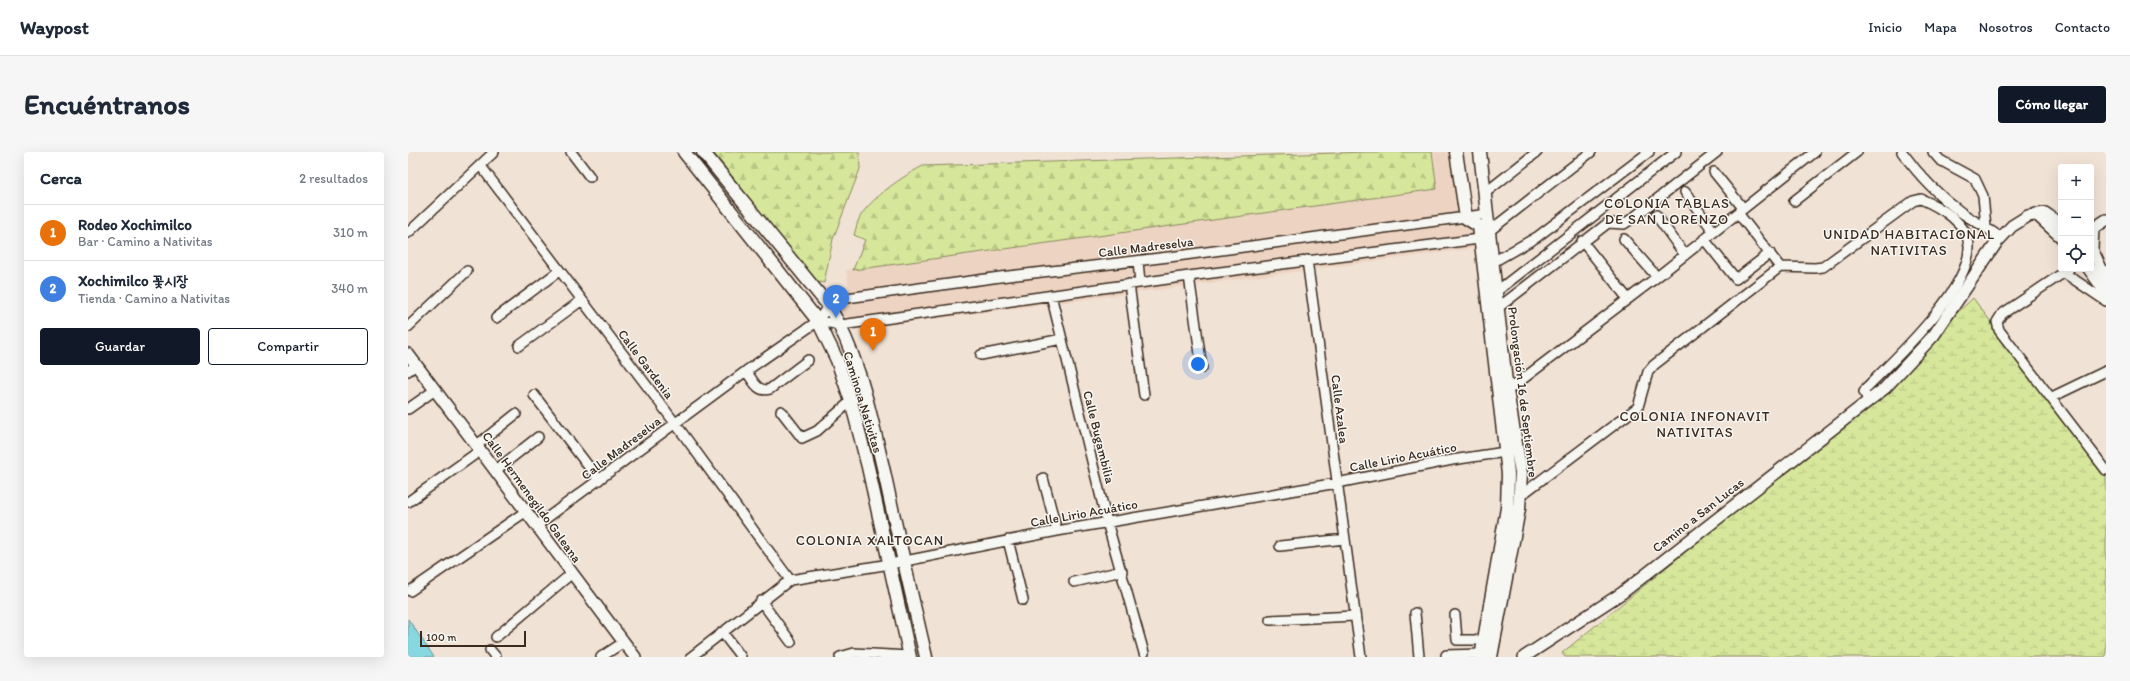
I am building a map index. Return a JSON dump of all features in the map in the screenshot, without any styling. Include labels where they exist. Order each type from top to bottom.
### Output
[{"type":"main road","name":"Camino a Nativitas","points":[[684,152],[818,321],[837,360],[851,401],[868,467],[910,656]]},
{"type":"main road","name":"Camino a Nativitas","points":[[703,152],[828,305],[841,325],[855,356],[926,657]]},
{"type":"main road","points":[[1456,152],[1466,218]]},
{"type":"main road","name":"Prolongación 16 de Septiembre","points":[[1480,152],[1508,391],[1512,451],[1508,496],[1483,640],[1484,656]]},
{"type":"main road","name":"Prolongación 16 de Septiembre","points":[[1466,218],[1479,226],[1479,239],[1512,451],[1521,473],[1520,496],[1510,560],[1484,656]]},
{"type":"street","points":[[408,233],[494,152]]},
{"type":"street","points":[[571,152],[590,178]]},
{"type":"street","points":[[1485,193],[1538,152]]},
{"type":"street","points":[[818,321],[841,325],[1307,260],[1479,239],[1591,152]]},
{"type":"street","points":[[1493,262],[1537,237],[1649,152]]},
{"type":"street","points":[[1497,291],[1676,152]]},
{"type":"street","points":[[1499,307],[1582,241],[1608,223],[1624,224],[1717,152]]},
{"type":"street","points":[[1508,391],[1657,277],[1815,152]]},
{"type":"street","points":[[1794,201],[1857,152]]},
{"type":"street","points":[[1902,152],[1946,200],[2001,238]]},
{"type":"street","points":[[1933,152],[1940,160],[1975,179],[1983,196],[1986,227]]},
{"type":"street","name":"Calle Gardenia","points":[[480,165],[675,423],[790,580]]},
{"type":"street","points":[[1714,172],[1780,267]]},
{"type":"street","points":[[1685,192],[1714,232]]},
{"type":"street","points":[[1520,496],[1638,407],[1648,372],[1654,365],[1780,267],[1823,267],[1918,199],[1927,202],[1944,212],[1960,225],[1969,246],[1967,262],[1956,284],[1918,335],[1867,387],[1864,392],[1868,400]]},
{"type":"street","points":[[2036,214],[2046,213],[2058,222]]},
{"type":"street","name":"Calle Madreselva","points":[[536,526],[746,371],[818,321],[832,300],[1488,214]]},
{"type":"street","points":[[2036,214],[2058,233]]},
{"type":"street","name":"Camino a San Lucas","points":[[1524,657],[1622,593],[1885,388],[1934,335],[2001,238],[2012,226],[2028,216],[2036,214]]},
{"type":"street","points":[[1656,215],[1684,255]]},
{"type":"street","points":[[2094,228],[2106,220]]},
{"type":"street","points":[[2093,236],[2095,254],[2106,279]]},
{"type":"street","points":[[1624,239],[1657,277]]},
{"type":"street","points":[[1704,239],[1736,280],[1770,253]]},
{"type":"street","points":[[1582,241],[1628,299]]},
{"type":"street","name":"Calle Azalea","points":[[1307,260],[1361,657]]},
{"type":"street","points":[[1138,261],[1140,283]]},
{"type":"street","points":[[408,327],[467,271]]},
{"type":"street","points":[[496,318],[560,271]]},
{"type":"street","points":[[2063,272],[2002,314],[1997,322],[1999,330],[2052,397],[2106,470]]},
{"type":"street","points":[[2069,272],[2106,301]]},
{"type":"street","points":[[2091,272],[2106,293]]},
{"type":"street","points":[[1189,276],[1202,368]]},
{"type":"street","points":[[1129,284],[1144,395]]},
{"type":"street","name":"Calle Bugambilia","points":[[1051,295],[1107,522],[1146,656]]},
{"type":"street","points":[[520,346],[582,300]]},
{"type":"street","points":[[981,355],[1062,339]]},
{"type":"street","name":"Calle Hermenegildo Galeana","points":[[408,354],[412,368],[436,390],[571,574],[635,657]]},
{"type":"street","points":[[746,371],[758,388],[765,390],[770,389],[808,360]]},
{"type":"street","points":[[2052,397],[2106,371]]},
{"type":"street","points":[[408,409],[436,390]]},
{"type":"street","points":[[534,395],[599,480]]},
{"type":"street","points":[[781,411],[802,438],[817,431],[851,401]]},
{"type":"street","points":[[408,502],[479,448],[516,414]]},
{"type":"street","points":[[496,470],[538,437]]},
{"type":"street","name":"Calle Lirio Acuático","points":[[692,657],[761,601],[790,580],[890,564],[1056,530],[1337,483],[1452,460],[1512,451]]},
{"type":"street","points":[[1043,478],[1056,530]]},
{"type":"street","points":[[410,592],[525,512]]},
{"type":"street","points":[[1280,546],[1345,539]]},
{"type":"street","points":[[1008,540],[1023,600]]},
{"type":"street","points":[[1074,582],[1122,571]]},
{"type":"street","points":[[496,637],[571,574]]},
{"type":"street","points":[[761,601],[791,642]]},
{"type":"street","points":[[1415,613],[1419,657]]},
{"type":"street","points":[[1455,615],[1457,640],[1483,640]]},
{"type":"street","points":[[1270,620],[1355,616]]},
{"type":"street","points":[[722,632],[741,657]]},
{"type":"street","points":[[601,657],[624,642]]},
{"type":"street","points":[[840,657],[854,653],[910,656]]},
{"type":"street","points":[[1446,655],[1484,656]]},
{"type":"shaded area","points":[[1432,152],[1451,152],[1474,224],[1477,248],[850,330],[840,316],[838,301],[849,289],[846,270],[1437,189]]},
{"type":"green space","points":[[713,152],[859,152],[860,169],[833,239],[824,283],[820,282],[819,286]]},
{"type":"green space","points":[[1367,152],[1432,152],[1437,189],[853,270],[865,240],[854,235],[860,217],[879,195],[907,175],[923,166]]},
{"type":"green space","points":[[1973,298],[2106,475],[2106,657],[1565,657],[1562,653],[1885,388],[1934,335]]},
{"type":"water","points":[[408,619],[434,657],[408,657]]},
{"type":"place","name":"Xochimilco 꽃시장","points":[[836,318]]},
{"type":"place","name":"Rodeo Xochimilco","points":[[873,351]]},
{"type":"district","name":"COLONIA TABLAS DE SAN LORENZO","points":[[1667,212]]},
{"type":"district","name":"UNIDAD HABITACIONAL NATIVITAS","points":[[1909,242]]},
{"type":"district","name":"COLONIA INFONAVIT NATIVITAS","points":[[1695,424]]},
{"type":"district","name":"COLONIA XALTOCAN","points":[[870,540]]}]
